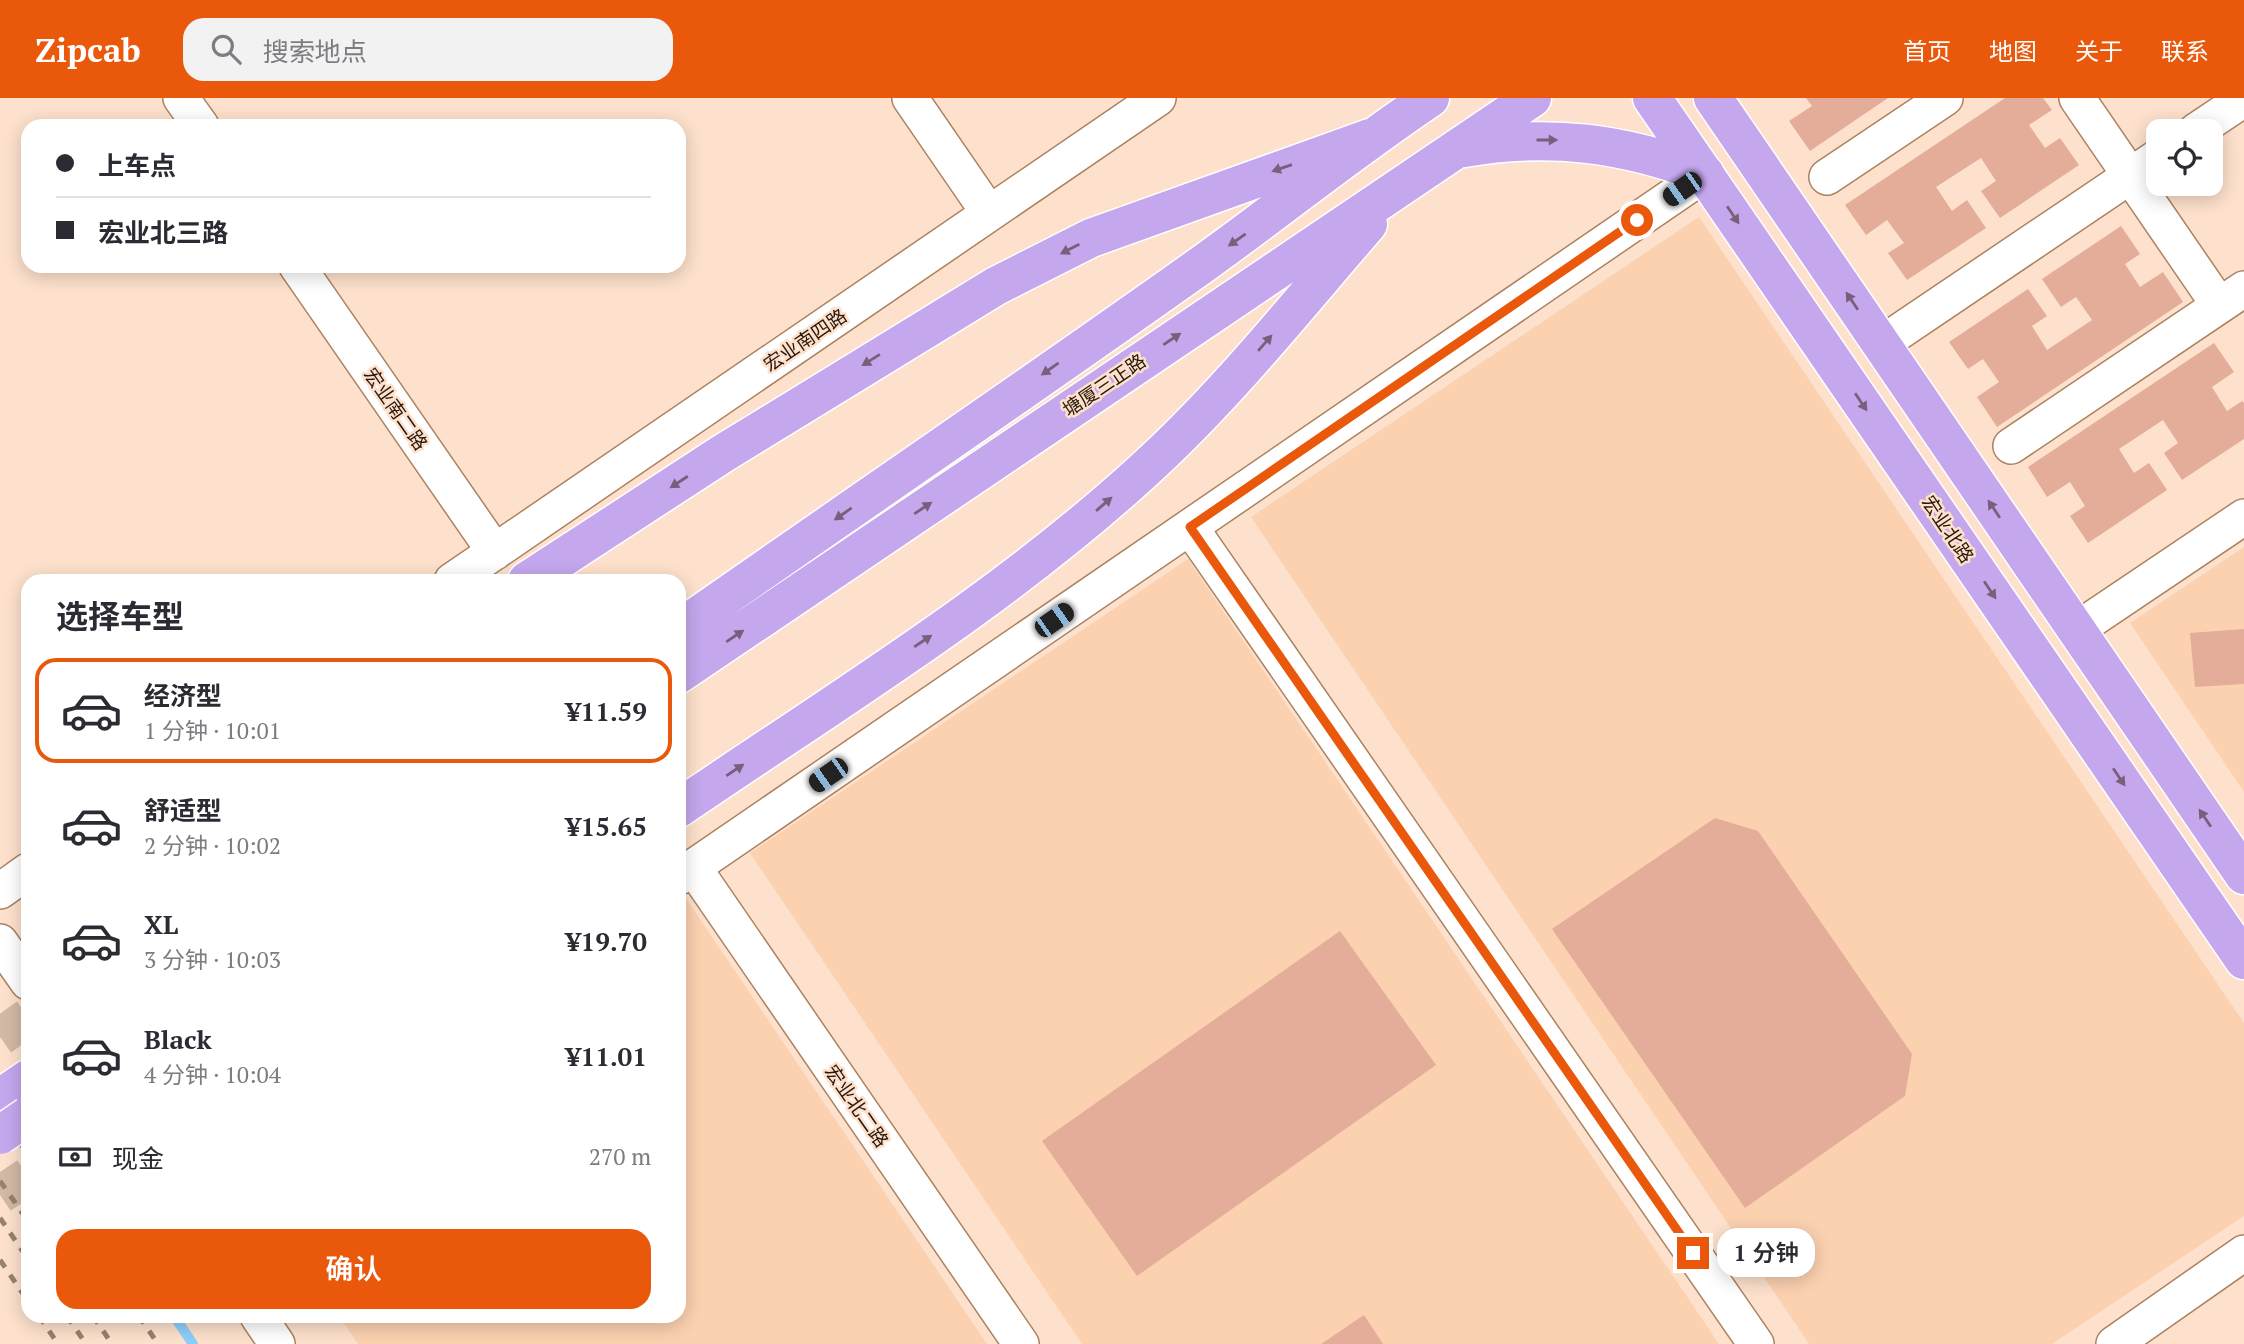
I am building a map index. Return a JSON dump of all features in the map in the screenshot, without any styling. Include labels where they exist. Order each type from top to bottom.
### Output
[{"type":"main road","points":[[686,624],[1269,218],[1370,138],[1429,98]]},
{"type":"main road","name":"塘厦三正路","points":[[686,669],[1532,98]]},
{"type":"main road","name":"宏业北路","points":[[1652,98],[2244,960]]},
{"type":"main road","points":[[1713,98],[2244,875]]},
{"type":"main road","points":[[538,574],[744,440],[996,286],[1091,238],[1370,138]]},
{"type":"main road","points":[[1455,149],[1503,142],[1564,140],[1635,150],[1704,174]]},
{"type":"main road","points":[[686,803],[1048,552],[1144,470],[1239,373],[1400,187]]},
{"type":"main road","points":[[0,1098],[21,1084]]},
{"type":"main road","points":[[0,1135],[21,1121]]},
{"type":"street","points":[[181,98],[196,119]]},
{"type":"street","points":[[910,98],[989,213]]},
{"type":"street","name":"宏业南四路","points":[[462,574],[1157,98]]},
{"type":"street","points":[[1827,177],[1945,98]]},
{"type":"street","points":[[2011,446],[2232,297],[2144,167],[2077,98]]},
{"type":"street","points":[[2214,119],[2244,99]]},
{"type":"street","points":[[1881,344],[2144,167]]},
{"type":"street","points":[[686,872],[1704,174]]},
{"type":"street","name":"宏业南二路","points":[[303,273],[495,552]]},
{"type":"street","points":[[2076,630],[2244,517]]},
{"type":"street","points":[[1190,527],[1756,1344]]},
{"type":"street","name":"宏业北二路","points":[[686,872],[1021,1344]]},
{"type":"street","points":[[0,891],[21,876]]},
{"type":"street","points":[[0,942],[21,972]]},
{"type":"street","points":[[2114,1344],[2244,1253]]},
{"type":"street","points":[[263,1323],[277,1344]]},
{"type":"shaded area","points":[[1699,217],[2244,1023],[2244,1216],[2052,1344],[1809,1344],[1251,517]]},
{"type":"shaded area","points":[[2244,547],[2244,792],[2130,623]]},
{"type":"shaded area","points":[[1188,559],[1719,1344],[1082,1344],[750,853]]},
{"type":"shaded area","points":[[686,898],[987,1344],[358,1344],[344,1323],[686,1323]]},
{"type":"building","points":[[1806,98],[1888,98],[1810,151],[1789,121],[1812,106]]},
{"type":"building","points":[[2005,98],[2043,98],[2052,110],[2029,125],[2045,148],[2060,138],[2079,165],[2000,218],[1981,191],[1996,181],[1981,158],[1936,187],[1952,211],[1967,200],[1986,228],[1907,280],[1888,253],[1904,243],[1887,220],[1866,235],[1845,205]]},
{"type":"building","points":[[2121,226],[2140,254],[2125,264],[2140,287],[2163,272],[2183,302],[1997,427],[1977,397],[1999,382],[1983,359],[1968,369],[1949,342],[2028,289],[2047,316],[2032,326],[2047,350],[2092,320],[2076,297],[2061,307],[2042,279]]},
{"type":"building","points":[[2214,343],[2234,372],[2212,387],[2227,411],[2242,401],[2244,403],[2244,439],[2182,480],[2164,453],[2178,443],[2163,420],[2119,449],[2134,473],[2149,463],[2167,490],[2088,543],[2070,516],[2085,506],[2070,482],[2047,497],[2028,467]]},
{"type":"building","points":[[2244,629],[2244,684],[2195,687],[2190,633]]},
{"type":"building","points":[[1715,818],[1758,831],[1912,1054],[1905,1096],[1745,1208],[1552,929]]},
{"type":"building","points":[[1340,931],[1436,1065],[1137,1276],[1042,1141]]},
{"type":"building","points":[[1364,1315],[1383,1344],[1321,1344]]},
{"type":"waterway","points":[[179,1323],[193,1344]]},
{"type":"tunnel","points":[[0,1037],[21,1022]]},
{"type":"tunnel","points":[[0,1195],[21,1181]]},
{"type":"railway","points":[[0,1114],[21,1144]]},
{"type":"railway","points":[[0,1181],[21,1211]]},
{"type":"railway","points":[[0,1218],[21,1249]]},
{"type":"railway","points":[[0,1260],[21,1291]]},
{"type":"railway","points":[[44,1323],[58,1344]]},
{"type":"railway","points":[[72,1323],[86,1344]]},
{"type":"railway","points":[[98,1323],[112,1344]]},
{"type":"railway","points":[[144,1323],[158,1344]]},
{"type":"route","points":[[1637,220],[1190,527],[1693,1253]]}]
